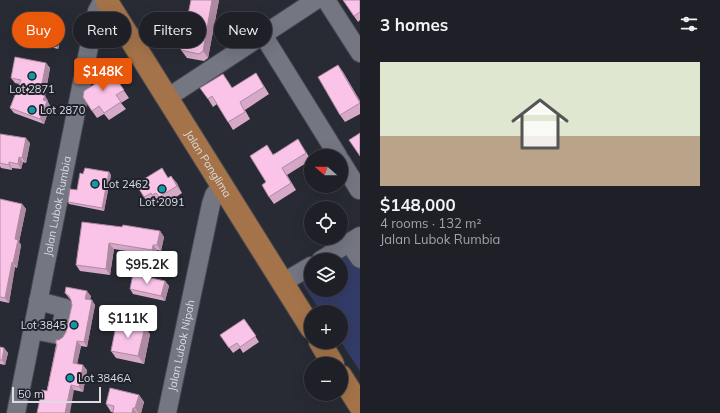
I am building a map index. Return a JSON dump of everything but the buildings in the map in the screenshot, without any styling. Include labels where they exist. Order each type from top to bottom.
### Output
[{"type":"main road","name":"Jalan Panglima","points":[[104,0],[304,317]]},
{"type":"main road","points":[[348,387],[360,406]]},
{"type":"street","name":"Jalan Lubok Rumbia","points":[[16,413],[94,22],[104,0]]},
{"type":"street","points":[[272,29],[316,0]]},
{"type":"street","points":[[326,0],[360,53]]},
{"type":"street","points":[[167,98],[243,48]]},
{"type":"street","points":[[271,48],[334,149]]},
{"type":"street","points":[[348,172],[359,190]]},
{"type":"street","name":"Jalan Lubok Nipah","points":[[167,413],[211,204],[214,195],[221,186]]},
{"type":"street","points":[[332,253],[354,239],[360,259]]},
{"type":"street","points":[[282,283],[304,270]]},
{"type":"street","points":[[32,330],[59,335],[65,308],[38,301]]},
{"type":"shaded area","points":[[360,243],[360,371],[346,349],[348,349],[348,305],[316,305],[311,297],[348,297],[348,253],[345,253]]},
{"type":"place","name":"Lot 2871","points":[[32,76]]},
{"type":"place","name":"Lot 2870","points":[[32,110]]},
{"type":"place","name":"Lot 2462","points":[[95,184]]},
{"type":"place","name":"Lot 2091","points":[[162,189]]},
{"type":"place","name":"Lot 3845","points":[[74,325]]},
{"type":"place","name":"Lot 3846A","points":[[70,378]]}]
